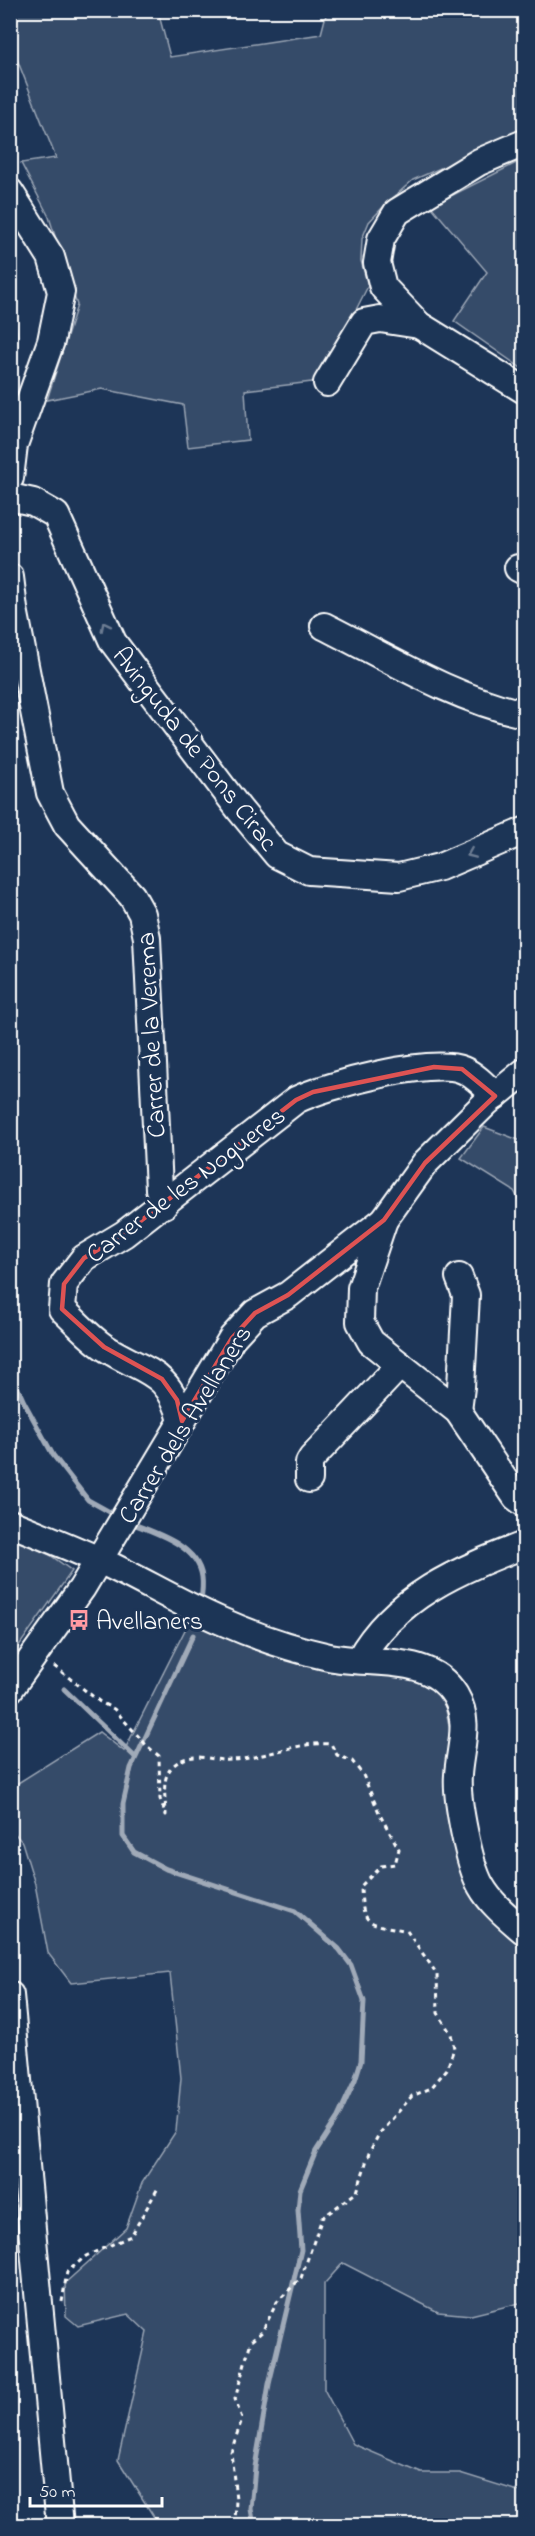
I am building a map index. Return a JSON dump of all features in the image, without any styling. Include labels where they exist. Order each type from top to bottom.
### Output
[{"type":"street","points":[[525,143],[479,162],[397,212],[384,230],[377,263],[380,281],[390,297],[419,325],[525,390]]},
{"type":"street","points":[[10,192],[51,257],[61,292],[51,341],[14,445],[10,478]]},
{"type":"street","points":[[327,383],[364,322],[380,320],[419,325]]},
{"type":"street","name":"Avinguda de Pons Cirac","points":[[10,497],[33,502],[56,515],[114,642],[239,809],[277,855],[309,871],[399,877],[440,867],[525,831]]},
{"type":"street","name":"Carrer de la Verema","points":[[10,577],[14,609],[50,793],[67,825],[124,886],[142,914],[147,938],[159,1189],[164,1205]]},
{"type":"street","points":[[324,626],[440,684],[499,709],[525,714]]},
{"type":"street","name":"Carrer de les Nogueres","points":[[182,1421],[177,1400],[162,1379],[104,1347],[62,1309],[64,1284],[84,1258],[124,1234],[296,1100],[313,1092],[345,1082],[434,1067],[462,1070],[495,1096]]},
{"type":"street","name":"Carrer dels Avellaners","points":[[10,1689],[99,1560],[232,1338],[255,1313],[288,1294],[384,1220],[425,1163],[495,1096],[525,1072]]},
{"type":"street","points":[[384,1220],[361,1288],[360,1322],[371,1342],[458,1411],[516,1497],[525,1503]]},
{"type":"street","points":[[458,1411],[465,1295],[459,1277]]},
{"type":"street","points":[[309,1479],[312,1458],[400,1365]]},
{"type":"street","points":[[10,1523],[99,1560],[221,1622],[312,1652],[416,1668],[438,1678],[455,1695],[462,1712],[465,1730],[458,1778],[460,1814],[480,1885],[501,1911],[525,1931]]},
{"type":"street","points":[[359,1660],[381,1629],[416,1596],[465,1568],[525,1545]]},
{"type":"street","points":[[10,1995],[60,2526]]},
{"type":"path","points":[[37,1653],[100,1702],[114,1710],[159,1756],[160,1799],[166,1815],[164,1781],[173,1766],[190,1756],[239,1760],[316,1743],[331,1744],[337,1755],[352,1761],[363,1775],[381,1817],[399,1849],[395,1864],[381,1866],[361,1886],[364,1915],[373,1925],[407,1931],[437,1974],[438,2013],[451,2034],[453,2048],[447,2069],[431,2088],[412,2096],[379,2134],[369,2152],[357,2193],[322,2218],[301,2278],[278,2302],[261,2332],[251,2341],[236,2399],[242,2419],[231,2452],[237,2499],[235,2526]]},
{"type":"path","points":[[41,2329],[58,2319],[67,2271],[87,2256],[130,2236],[158,2188]]},
{"type":"highlighted area","points":[[434,1067],[462,1069],[495,1096],[425,1163],[384,1220],[288,1295],[255,1313],[232,1338],[182,1421],[177,1400],[162,1379],[104,1347],[62,1309],[64,1284],[84,1258],[124,1234],[296,1100],[313,1092]]},
{"type":"shaded area","points":[[11,11],[158,11],[170,57],[321,34],[327,11],[524,11],[524,132],[413,180],[369,222],[362,239],[361,261],[368,286],[320,381],[245,390],[248,440],[188,447],[183,405],[102,389],[47,400],[77,305],[49,217],[21,163],[56,158],[11,44]]},
{"type":"shaded area","points":[[524,159],[524,370],[454,321],[487,272],[431,206]]},
{"type":"shaded area","points":[[484,1127],[524,1142],[524,1210],[514,1191],[461,1158]]},
{"type":"shaded area","points":[[11,1537],[50,1555],[72,1571],[11,1657]]},
{"type":"shaded area","points":[[189,1622],[273,1654],[404,1675],[443,1695],[451,1735],[445,1778],[453,1835],[490,1917],[524,1948],[524,2302],[471,2315],[438,2312],[343,2263],[324,2284],[324,2389],[353,2444],[421,2473],[460,2473],[524,2493],[524,2525],[159,2525],[118,2460],[147,2332],[128,2314],[78,2326],[66,2316],[65,2283],[126,2228],[142,2183],[176,2131],[181,2078],[170,1973],[71,1983],[48,1953],[35,1884],[22,1842],[11,1829],[10,1788],[99,1732],[124,1751]]},
{"type":"waterway","points":[[10,311],[16,339],[15,354],[10,367]]},
{"type":"waterway","points":[[10,1371],[53,1455],[88,1500],[117,1516]]},
{"type":"waterway","points":[[128,1522],[162,1535],[184,1548],[192,1556],[199,1566],[202,1577],[201,1601]]},
{"type":"waterway","points":[[193,1635],[131,1768],[123,1804],[123,1836],[134,1852],[166,1869],[295,1911],[339,1949],[351,1965],[364,2001],[361,2061],[355,2080],[338,2117],[316,2151],[300,2190],[298,2210],[301,2250],[269,2384],[255,2467],[251,2509],[254,2526]]},
{"type":"waterway","points":[[64,1689],[135,1757]]},
{"type":"place","name":"Avellaners","points":[[79,1620]]}]
